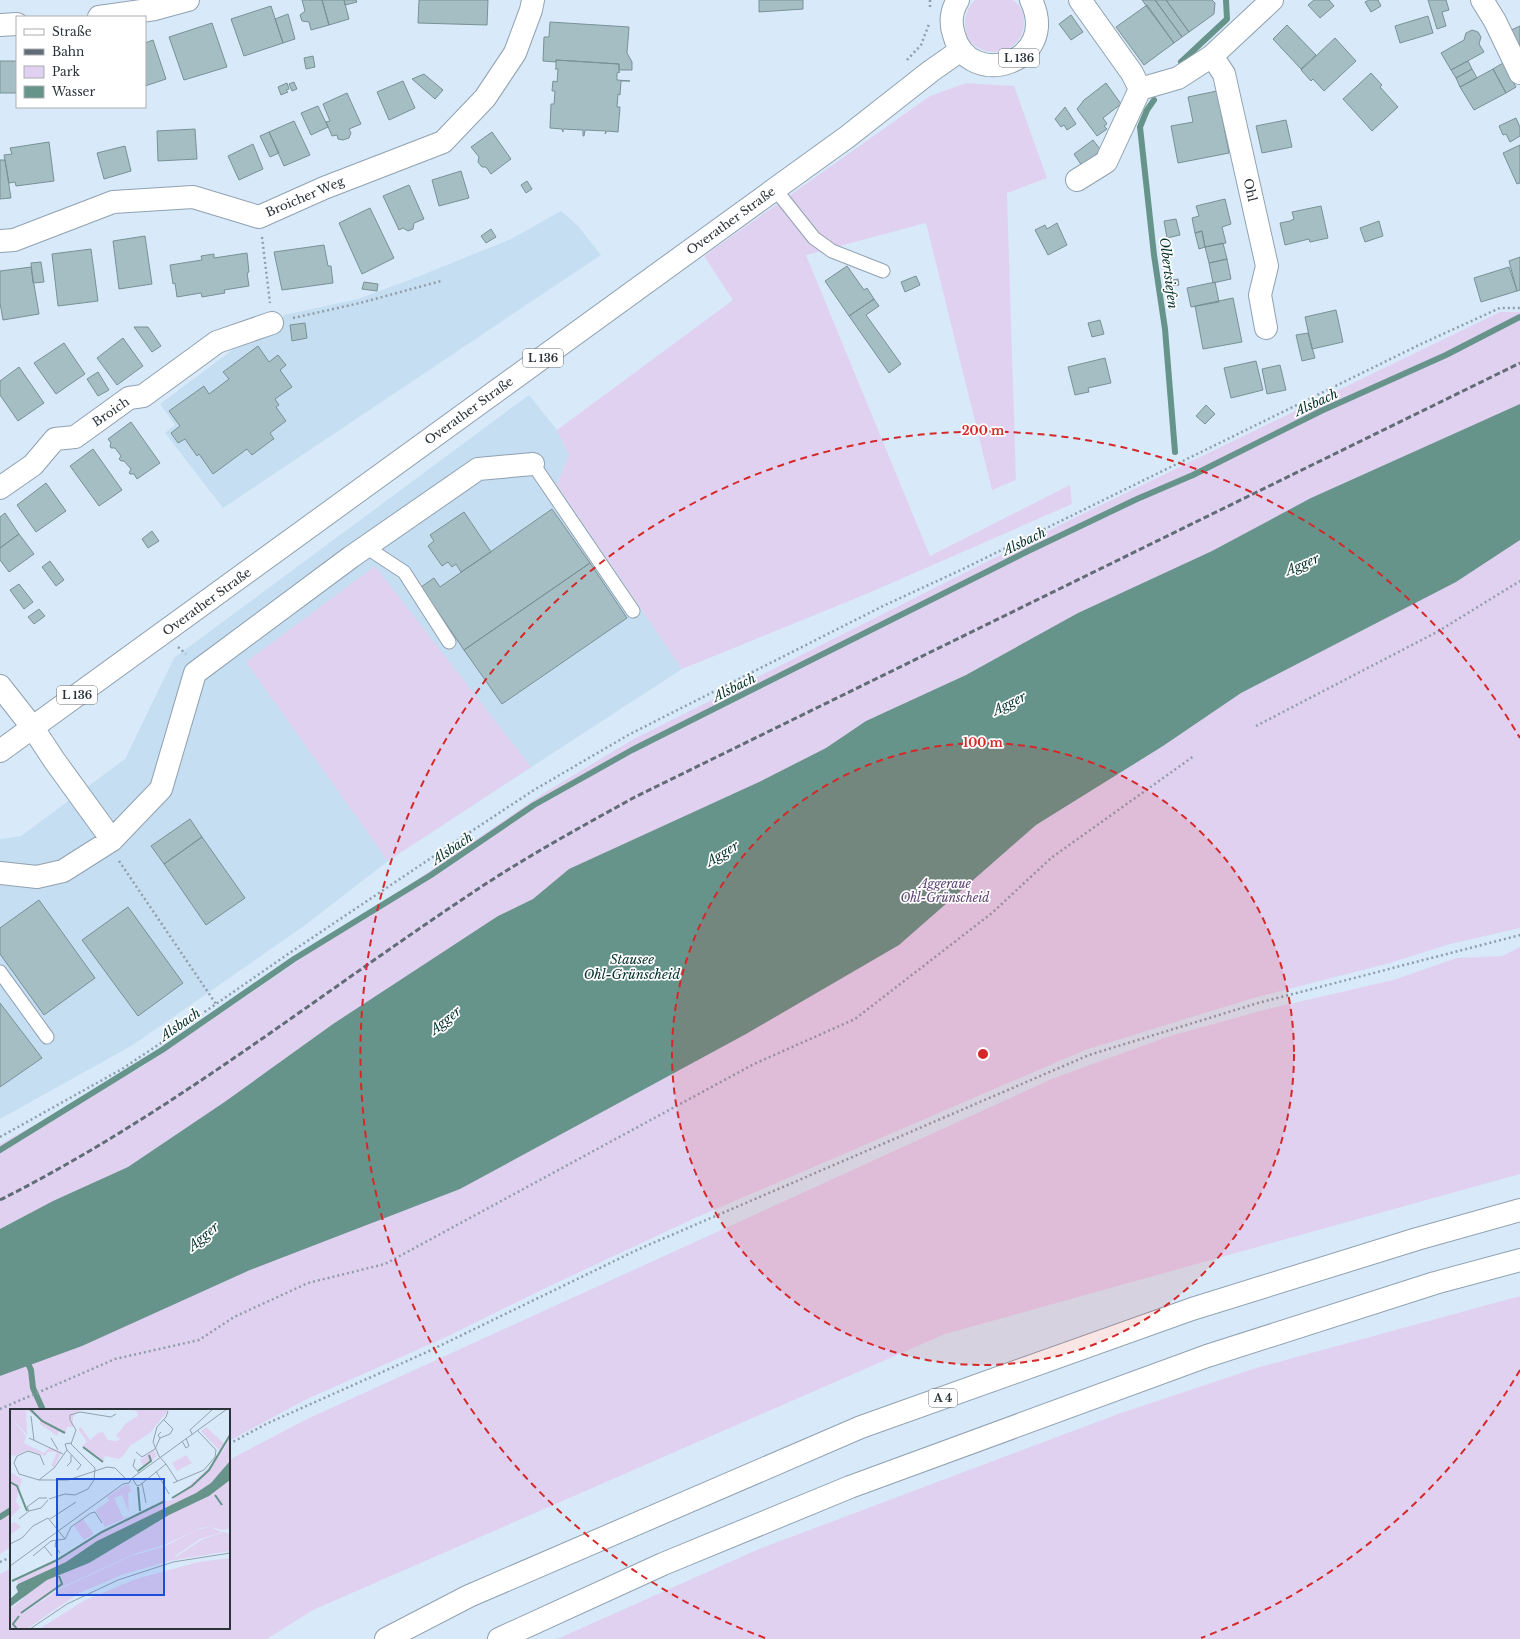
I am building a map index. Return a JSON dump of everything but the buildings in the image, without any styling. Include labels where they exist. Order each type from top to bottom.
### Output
[{"type":"main road","points":[[106,16],[155,9],[188,0]]},
{"type":"main road","name":"Broicher Weg","points":[[0,241],[14,240],[113,202],[193,197],[259,216],[324,188],[443,142],[485,98],[514,53],[531,10],[533,0]]},
{"type":"main road","points":[[958,0],[952,16],[952,28],[955,40],[961,50]]},
{"type":"main road","name":"L 136","points":[[961,50],[982,64],[995,66],[1008,63],[1019,58],[1029,49],[1035,37],[1037,18],[1031,0]]},
{"type":"main road","points":[[1080,0],[1132,73],[1140,89]]},
{"type":"main road","points":[[1077,180],[1106,162],[1140,89],[1178,78],[1212,56],[1272,0]]},
{"type":"main road","points":[[1482,0],[1495,21],[1520,73]]},
{"type":"main road","points":[[0,25],[16,24]]},
{"type":"main road","name":"Overather Straße","points":[[0,751],[847,137],[931,71],[961,50]]},
{"type":"main road","name":"Ohl","points":[[1212,56],[1224,74],[1267,266],[1260,295],[1266,328]]},
{"type":"main road","name":"Broich","points":[[0,488],[32,465],[55,439],[75,437],[129,398],[143,396],[217,342],[272,323]]},
{"type":"main road","points":[[0,873],[37,877],[62,871],[112,840],[161,789],[195,673],[366,547],[478,469],[533,464]]},
{"type":"main road","points":[[0,686],[33,728],[54,760],[112,840]]},
{"type":"main road","name":"A 4","points":[[386,1639],[469,1596],[860,1427],[1192,1309],[1417,1239],[1520,1210]]},
{"type":"main road","points":[[499,1639],[663,1564],[850,1487],[1207,1356],[1436,1283],[1520,1260]]},
{"type":"lane","points":[[775,189],[814,238],[832,251],[884,271]]},
{"type":"lane","points":[[533,464],[633,612]]},
{"type":"lane","points":[[366,547],[404,572],[449,642]]},
{"type":"lane","points":[[0,972],[47,1037]]},
{"type":"path","points":[[259,216],[272,323],[360,304],[441,281]]},
{"type":"path","points":[[0,1137],[122,1069],[464,835],[534,790],[630,734],[883,606],[963,569],[1414,348],[1500,308],[1520,308]]},
{"type":"path","points":[[1256,726],[1437,632],[1520,581]]},
{"type":"path","points":[[0,1409],[115,1359],[199,1340],[234,1316],[308,1283],[385,1264],[754,1064],[855,1019],[992,913],[1051,858],[1194,756]]},
{"type":"path","points":[[112,840],[118,859],[216,1004]]},
{"type":"path","points":[[230,1443],[266,1424],[427,1352],[639,1249],[1089,1055],[1258,1003],[1520,935]]},
{"type":"path","points":[[0,1562],[10,1557]]},
{"type":"shaded area","points":[[561,211],[578,226],[601,255],[223,508],[165,433],[175,425],[160,404],[255,333],[279,327],[284,315],[358,299],[417,277],[511,239]]},
{"type":"shaded area","points":[[529,395],[557,430],[569,455],[557,485],[682,669],[392,858],[304,926],[133,1045],[0,1119],[0,839],[21,836],[125,759],[174,658]]},
{"type":"green space","points":[[975,0],[1013,0],[1018,4],[1024,21],[1022,34],[1015,44],[1006,50],[995,52],[984,51],[975,46],[968,37],[965,25],[967,11]]},
{"type":"green space","points":[[966,83],[1014,86],[1047,178],[1007,193],[1016,480],[992,490],[926,223],[806,255],[930,556],[1070,485],[1072,504],[864,595],[682,669],[557,485],[569,455],[557,430],[733,300],[704,256],[930,96]]},
{"type":"green space","name":"Aggeraue Ohl-Grünscheid","points":[[1500,312],[1520,312],[1520,928],[1450,944],[1390,963],[1250,999],[1085,1050],[695,1218],[554,1284],[444,1338],[305,1400],[230,1440],[230,1409],[10,1409],[10,1548],[0,1554],[0,1144],[140,1068],[544,793],[632,740],[1070,520]]},
{"type":"green space","points":[[375,566],[531,767],[388,861],[246,662]]},
{"type":"green space","points":[[1520,947],[1520,1174],[945,1334],[313,1610],[267,1639],[0,1639],[0,1574],[10,1569],[10,1629],[230,1629],[230,1459],[307,1419],[1054,1078],[1170,1036],[1264,1010],[1393,980],[1457,958],[1502,956]]},
{"type":"green space","points":[[1520,1296],[1520,1639],[557,1639],[759,1549],[1118,1414],[1256,1368]]},
{"type":"water","name":"Stausee Ohl-Grünscheid","points":[[1520,404],[1520,540],[1456,582],[1241,693],[1163,746],[1036,825],[899,945],[746,1034],[460,1189],[250,1270],[82,1346],[0,1376],[0,1229],[53,1201],[128,1167],[226,1101],[333,1024],[498,916],[533,899],[569,869],[759,782],[826,748],[866,721],[966,675],[1078,613],[1212,551],[1311,498]]},
{"type":"waterway","name":"Olbertsiefen","points":[[1181,62],[1227,19],[1226,0]]},
{"type":"waterway","name":"Olbertsiefen","points":[[1154,100],[1147,110],[1140,127],[1154,255],[1165,329],[1175,452]]},
{"type":"waterway","name":"Alsbach","points":[[0,1150],[162,1050],[294,959],[431,875],[534,805],[632,750],[1026,552],[1137,499],[1193,475],[1321,411],[1446,355],[1520,317]]},
{"type":"waterway","points":[[26,1359],[31,1370],[33,1388],[43,1409]]},
{"type":"waterway","points":[[0,1517],[10,1511]]},
{"type":"railway","points":[[0,1200],[62,1167],[181,1094],[411,934],[489,882],[551,844],[635,797],[1520,363]]},
{"type":"water label","name":"Agger","points":[[1302,564]]},
{"type":"water label","name":"Agger","points":[[1009,703]]},
{"type":"water label","name":"Agger","points":[[722,853]]},
{"type":"water label","name":"Agger","points":[[445,1020]]},
{"type":"water label","name":"Agger","points":[[203,1236]]}]
